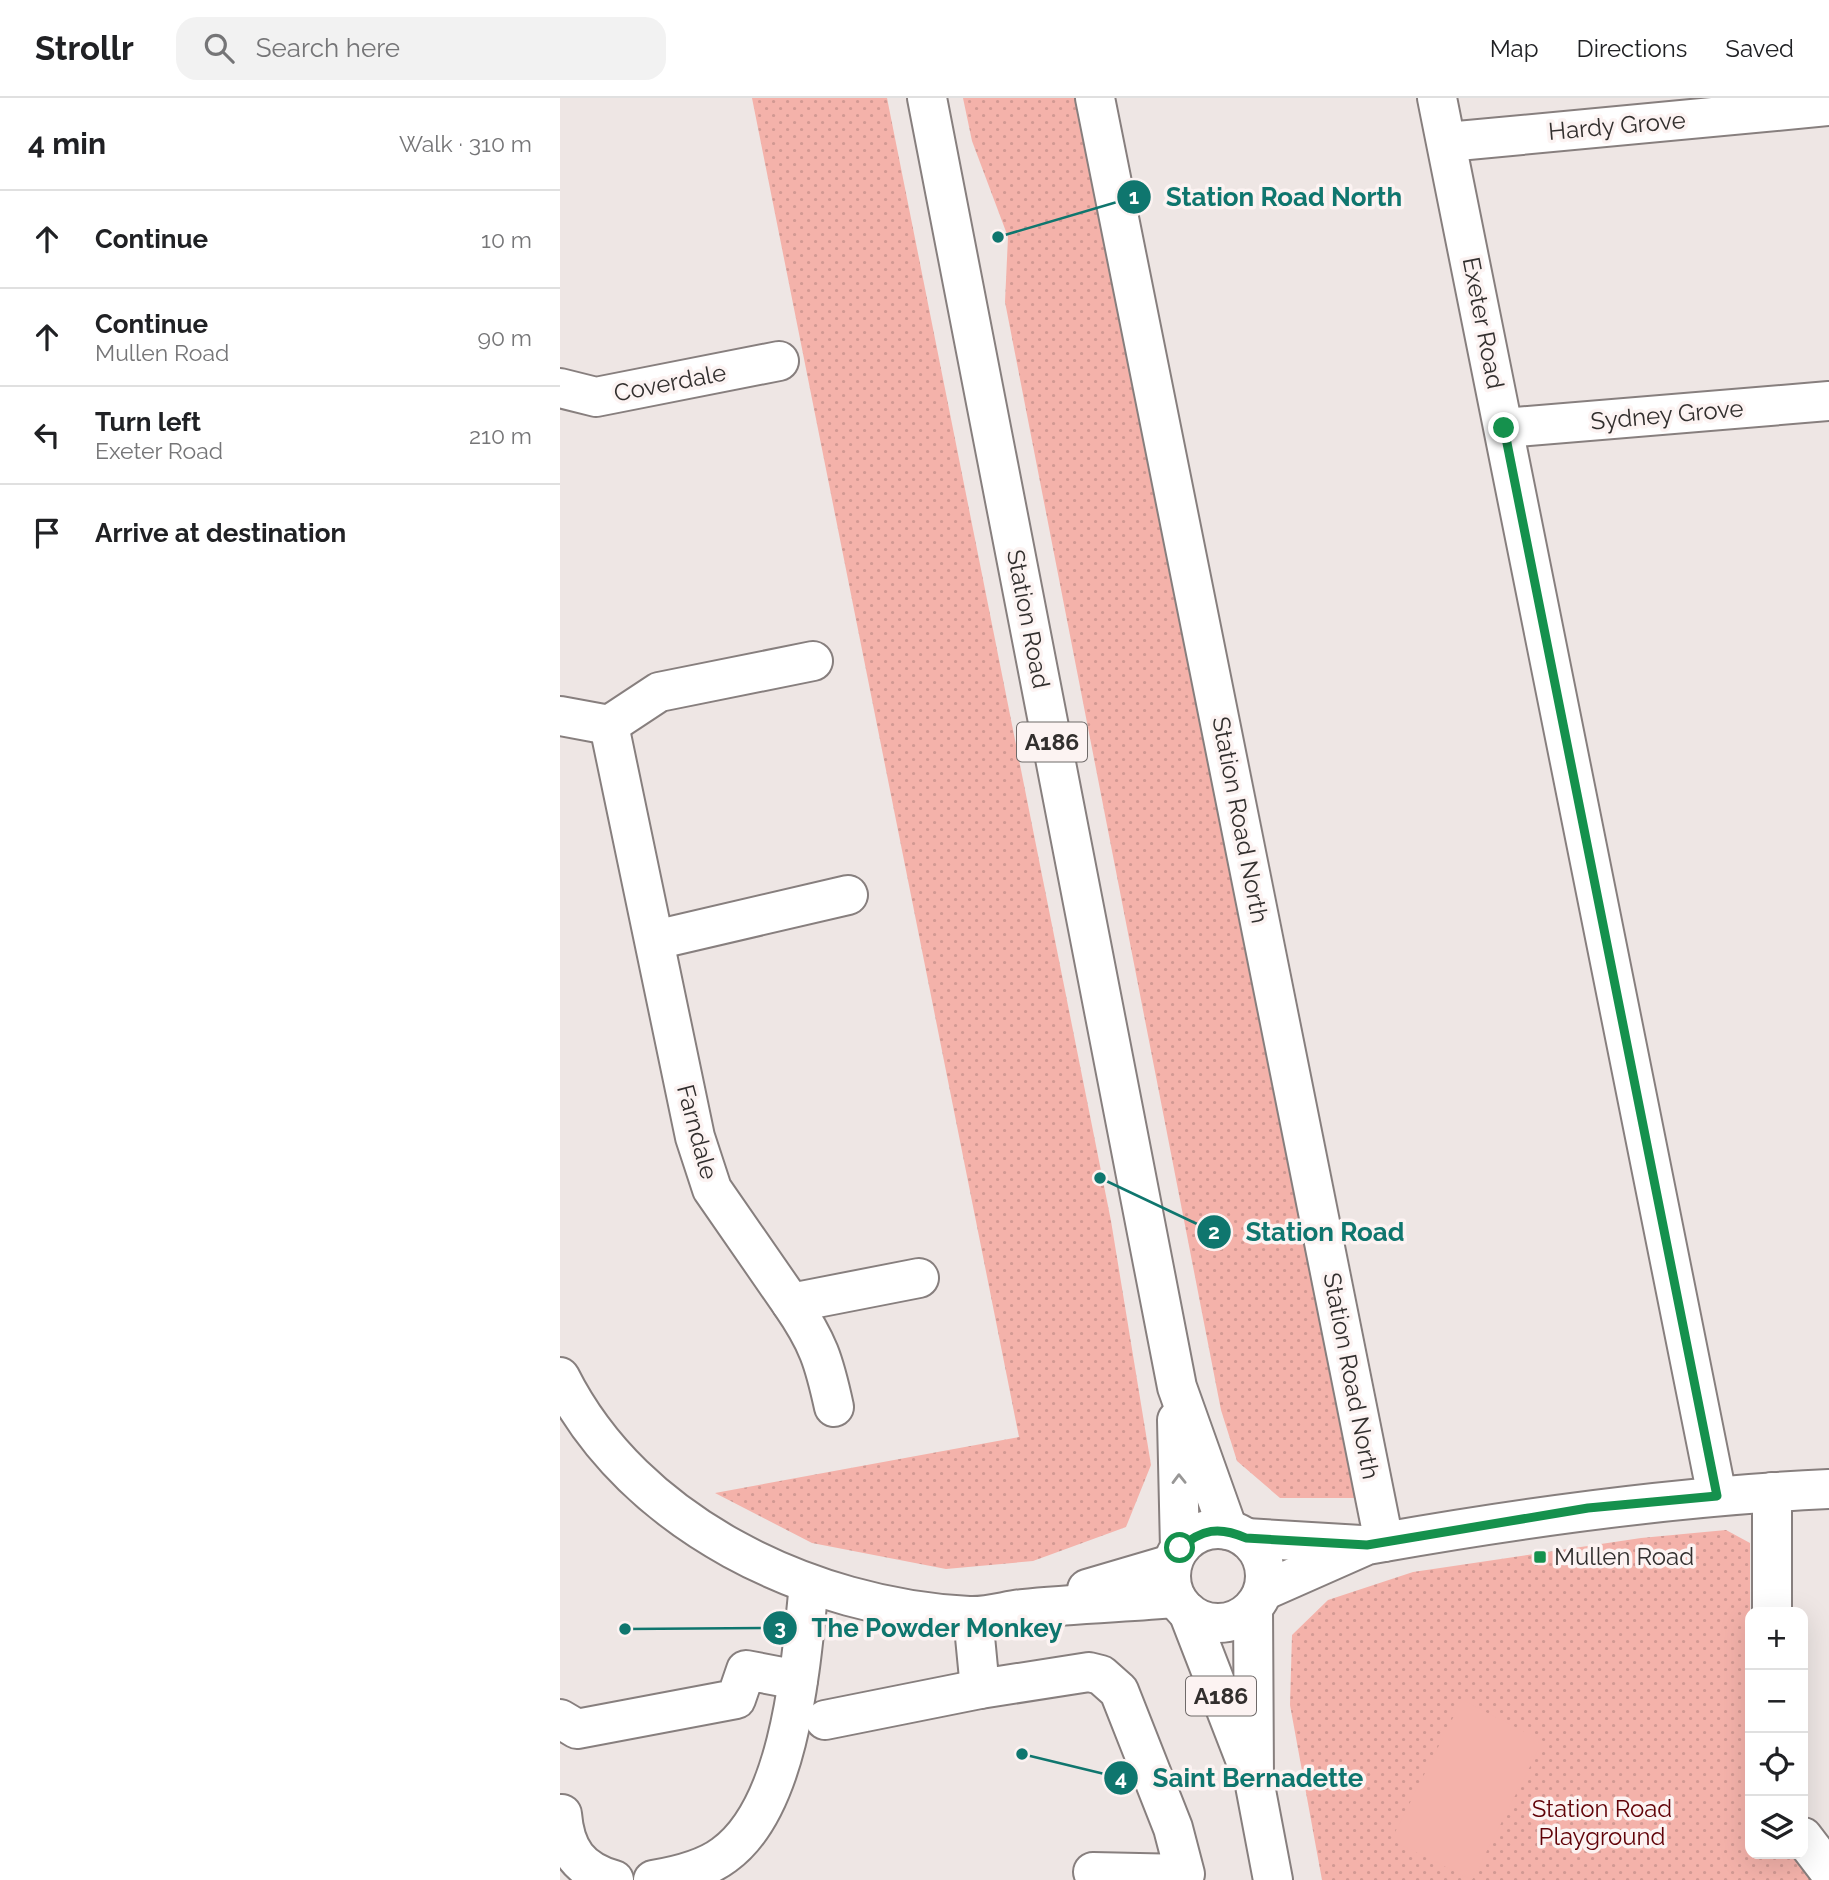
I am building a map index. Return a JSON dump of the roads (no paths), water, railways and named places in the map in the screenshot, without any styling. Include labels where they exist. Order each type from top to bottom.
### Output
[{"type":"street","name":"Station Road","points":[[927,98],[1177,1387],[1179,1580],[1254,1780],[1273,1880]]},
{"type":"street","name":"Station Road North","points":[[1094,98],[1376,1544]]},
{"type":"street","name":"Exeter Road","points":[[1437,98],[1717,1496]]},
{"type":"street","name":"Hardy Grove","points":[[1447,142],[1829,106]]},
{"type":"street","name":"Coverdale","points":[[560,388],[596,397],[779,361]]},
{"type":"street","name":"Sydney Grove","points":[[1504,428],[1829,401]]},
{"type":"street","points":[[560,716],[609,725],[659,692],[813,661]]},
{"type":"street","name":"Farndale","points":[[609,725],[704,1173],[727,1213],[813,1334],[824,1359],[834,1407]]},
{"type":"street","points":[[655,940],[848,895]]},
{"type":"street","points":[[791,1303],[919,1278]]},
{"type":"street","points":[[560,1377],[591,1429],[646,1486],[704,1530],[742,1553],[809,1584],[892,1608],[973,1616],[1179,1580]]},
{"type":"street","name":"Station Road","points":[[1177,1387],[1237,1534]]},
{"type":"street","points":[[1376,1544],[1258,1599],[1238,1619],[1221,1623],[1203,1621],[1179,1580],[1194,1536],[1210,1530],[1376,1544],[1588,1508],[1829,1489]]},
{"type":"street","points":[[1772,1492],[1772,1607]]},
{"type":"street","points":[[1237,1534],[1259,1553],[1265,1571],[1258,1599]]},
{"type":"street","points":[[653,1880],[698,1869],[724,1856],[744,1836],[780,1764],[792,1721],[809,1584]]},
{"type":"street","name":"Station Road","points":[[1254,1780],[1258,1599]]},
{"type":"street","points":[[973,1616],[980,1689]]},
{"type":"street","points":[[560,1719],[577,1729],[736,1699],[746,1670],[798,1680]]},
{"type":"street","points":[[825,1720],[980,1689],[1089,1672],[1101,1675],[1119,1691],[1173,1828],[1185,1874],[1093,1872]]},
{"type":"street","points":[[562,1814],[570,1853],[596,1875],[614,1880]]},
{"type":"street","points":[[1808,1844],[1829,1871]]},
{"type":"place","name":"Station Road North","points":[[998,237]]},
{"type":"place","name":"Station Road","points":[[1100,1178]]},
{"type":"place","name":"Mullen Road","points":[[1540,1557]]},
{"type":"place","name":"The Powder Monkey","points":[[625,1629]]},
{"type":"place","name":"Saint Bernadette","points":[[1022,1754]]},
{"type":"park label","name":"Station Road Playground","points":[[1602,1823]]}]
